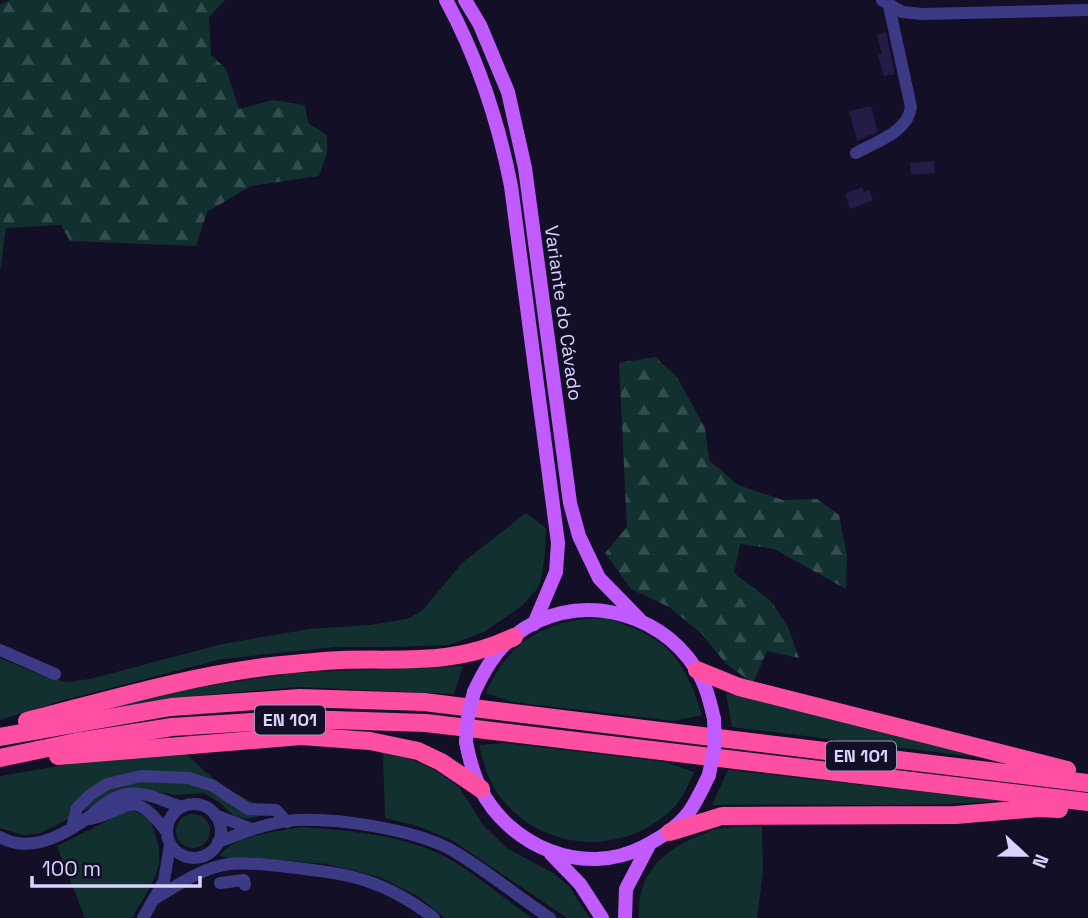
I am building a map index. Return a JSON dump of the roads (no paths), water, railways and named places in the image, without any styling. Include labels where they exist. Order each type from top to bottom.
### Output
[{"type":"highway","points":[[0,728],[136,691],[222,673],[341,660],[402,661],[463,656],[488,649],[514,636]]},
{"type":"highway","points":[[697,670],[739,687],[875,720],[1052,768],[1088,773]]},
{"type":"highway","name":"EN 101","points":[[0,737],[170,707],[300,698],[424,702],[1088,783]]},
{"type":"highway","name":"EN 101","points":[[0,758],[76,742],[172,727],[301,719],[426,723],[1088,802]]},
{"type":"highway","points":[[0,768],[57,756],[301,736],[370,741],[418,751],[441,762],[481,789]]},
{"type":"highway","points":[[670,832],[722,816],[956,815],[1039,808],[1088,811]]},
{"type":"main road","name":"Variante do Cávado","points":[[446,0],[485,85],[501,136],[511,186],[558,543],[556,572],[534,624]]},
{"type":"main road","name":"Variante do Cávado","points":[[465,0],[480,25],[508,92],[526,168],[570,502],[579,536],[598,578],[639,619]]},
{"type":"main road","points":[[550,853],[577,859],[604,859],[628,855],[670,832],[688,813],[709,775],[715,744],[714,719],[708,694],[697,670],[681,649],[662,632],[639,619],[615,612],[590,610],[558,614],[534,624],[514,636],[490,662],[474,692],[468,717],[466,742],[470,765],[494,809],[509,827],[550,853],[580,884],[602,918]]},
{"type":"main road","points":[[625,918],[626,889],[649,844]]},
{"type":"street","points":[[886,3],[902,12],[922,13],[1032,5],[1088,10]]},
{"type":"street","points":[[856,153],[885,138],[910,117],[911,107],[886,3]]},
{"type":"street","points":[[0,650],[55,674]]},
{"type":"street","points":[[78,824],[77,808],[90,795],[107,784],[141,776],[190,778],[213,786],[248,809],[276,810],[287,822]]},
{"type":"street","points":[[0,837],[16,844],[32,844],[52,839],[112,799],[129,794],[145,794],[182,807],[200,805],[252,829]]},
{"type":"street","points":[[78,824],[118,808],[141,806],[150,811],[166,831],[170,845],[164,881],[143,918]]},
{"type":"street","points":[[166,831],[168,821],[182,807]]},
{"type":"street","points":[[215,814],[220,824],[218,842]]},
{"type":"street","points":[[164,881],[179,865],[207,855],[218,842],[252,829],[287,822],[344,822],[415,835],[448,849],[550,918]]},
{"type":"street","points":[[170,845],[184,857],[193,859]]},
{"type":"street","points":[[207,855],[229,864]]},
{"type":"street","points":[[156,898],[192,875],[229,864],[267,865],[352,876],[390,890],[434,918]]},
{"type":"street","points":[[220,883],[244,880],[245,885]]}]
